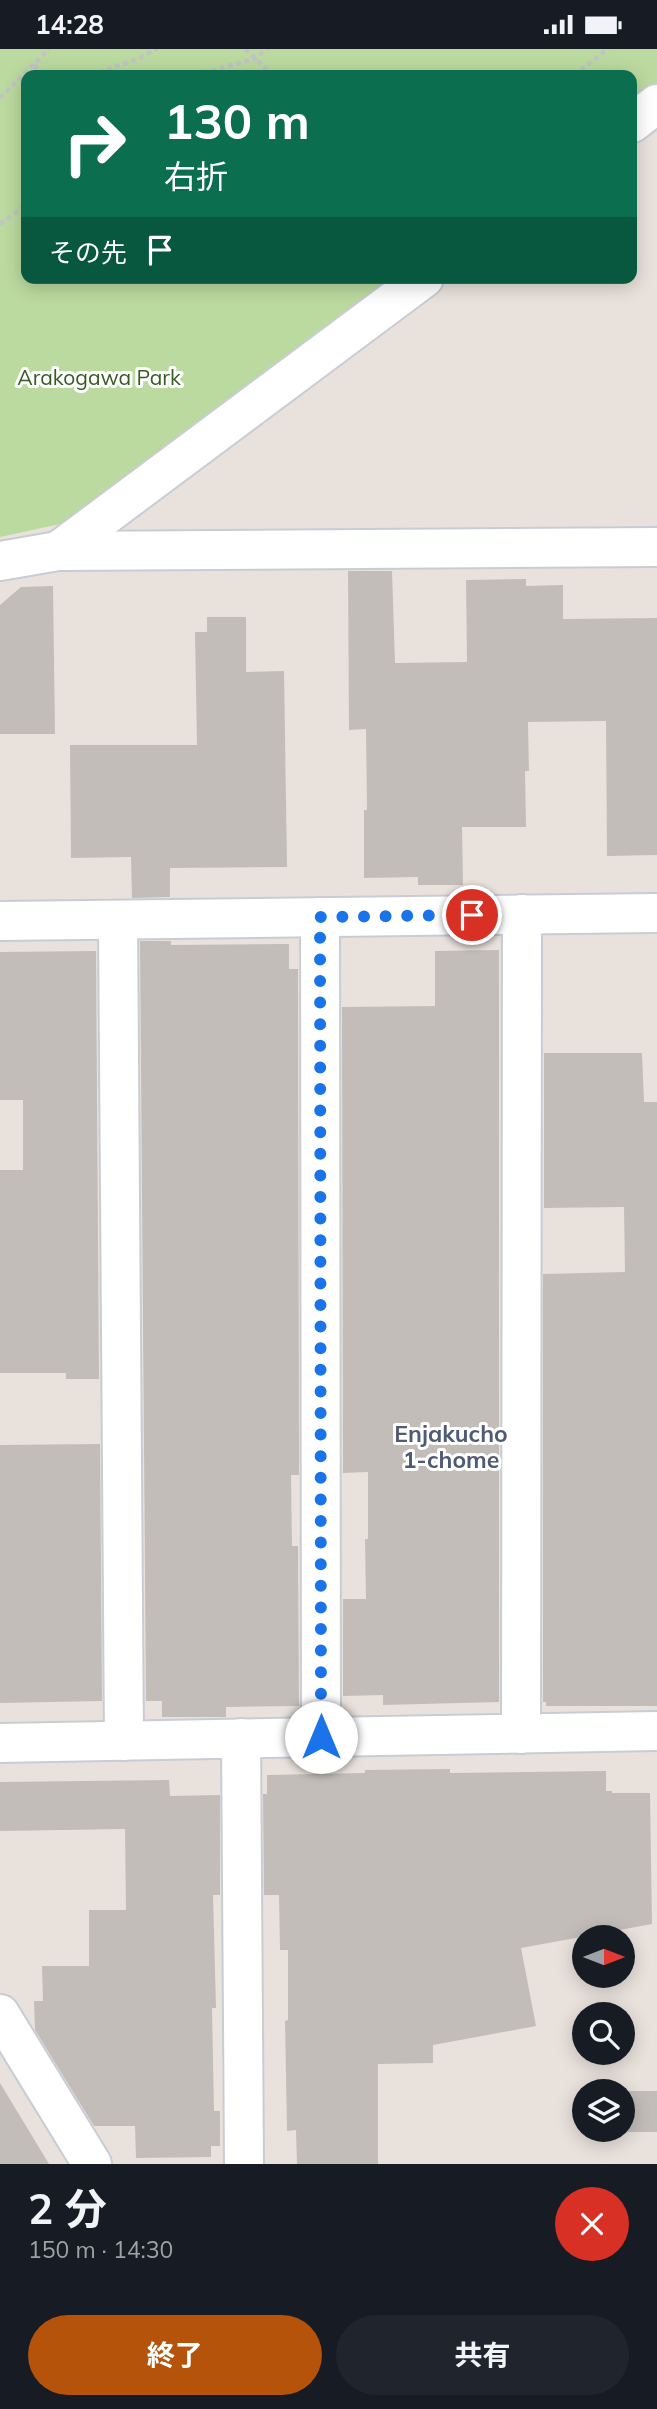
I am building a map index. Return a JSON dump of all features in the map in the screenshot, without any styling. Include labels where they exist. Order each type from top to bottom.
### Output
[{"type":"street","points":[[637,119],[657,104]]},
{"type":"street","points":[[58,551],[416,284]]},
{"type":"street","points":[[0,561],[58,551],[657,547]]},
{"type":"street","points":[[0,921],[657,913]]},
{"type":"street","points":[[521,1734],[522,914]]},
{"type":"street","points":[[320,917],[321,1737]]},
{"type":"street","points":[[118,920],[124,1741]]},
{"type":"street","points":[[0,1743],[657,1731]]},
{"type":"street","points":[[241,1738],[244,2164]]},
{"type":"street","points":[[0,2014],[92,2164]]},
{"type":"path","points":[[29,70],[49,49]]},
{"type":"path","points":[[105,70],[140,58],[156,49]]},
{"type":"path","points":[[245,49],[266,70]]},
{"type":"path","points":[[213,70],[254,59],[267,49]]},
{"type":"path","points":[[581,70],[608,49]]},
{"type":"path","points":[[34,65],[39,70]]},
{"type":"path","points":[[0,98],[21,78]]},
{"type":"path","points":[[0,223],[21,208]]},
{"type":"green space","name":"Arakogawa Park","points":[[0,49],[657,49],[657,88],[637,102],[637,70],[21,70],[21,284],[391,284],[69,522],[0,537]]},
{"type":"building","points":[[348,571],[392,571],[395,663],[467,662],[466,580],[526,579],[526,586],[563,585],[563,619],[657,618],[657,855],[607,856],[606,721],[528,722],[526,827],[462,827],[463,885],[418,885],[418,877],[364,878],[366,729],[349,730]]},
{"type":"building","points":[[53,586],[55,734],[0,734],[0,605],[21,587]]},
{"type":"building","points":[[207,617],[246,617],[246,672],[284,671],[287,867],[170,868],[170,897],[132,898],[131,857],[71,858],[70,745],[197,745],[195,632],[207,632]]},
{"type":"building","points":[[140,941],[171,941],[171,945],[289,944],[289,969],[298,969],[299,1475],[291,1475],[292,1546],[298,1546],[299,1706],[226,1707],[226,1717],[162,1717],[162,1701],[146,1701]]},
{"type":"building","points":[[499,950],[499,1702],[383,1705],[383,1695],[343,1696],[343,1599],[366,1599],[368,1472],[343,1473],[342,1007],[435,1006],[435,951]]},
{"type":"building","points":[[96,951],[99,1379],[66,1379],[66,1373],[0,1373],[0,1170],[23,1170],[23,1100],[0,1100],[0,952]]},
{"type":"building","points":[[544,1053],[642,1053],[644,1102],[657,1102],[657,1706],[546,1706],[546,1702],[543,1702],[543,1274],[625,1272],[624,1207],[544,1208]]},
{"type":"building","points":[[100,1444],[102,1701],[0,1703],[0,1445]]},
{"type":"building","points":[[450,1769],[450,1773],[606,1771],[606,1791],[650,1793],[652,1924],[635,1927],[635,1925],[572,1925],[572,1939],[521,1948],[536,2026],[433,2045],[433,2063],[378,2064],[378,2164],[297,2164],[296,2130],[287,2131],[285,2021],[288,2020],[288,1950],[280,1950],[279,1895],[264,1895],[263,1794],[267,1794],[267,1775],[365,1773],[365,1770]]},
{"type":"building","points":[[169,1780],[170,1796],[220,1795],[220,1895],[213,1895],[216,2008],[212,2008],[214,2111],[220,2111],[220,2146],[211,2146],[211,2157],[136,2158],[135,2126],[94,2126],[35,2030],[34,2001],[43,2001],[42,1966],[89,1966],[89,1910],[126,1910],[125,1829],[0,1831],[0,1782]]},
{"type":"building","points":[[0,2083],[49,2164],[0,2164]]},
{"type":"building","points":[[635,2091],[657,2091],[657,2132],[635,2132]]},
{"type":"district","name":"Enjakucho 1-chome","points":[[451,1446]]},
{"type":"route","points":[[321,1737],[320,917],[472,915]]}]
